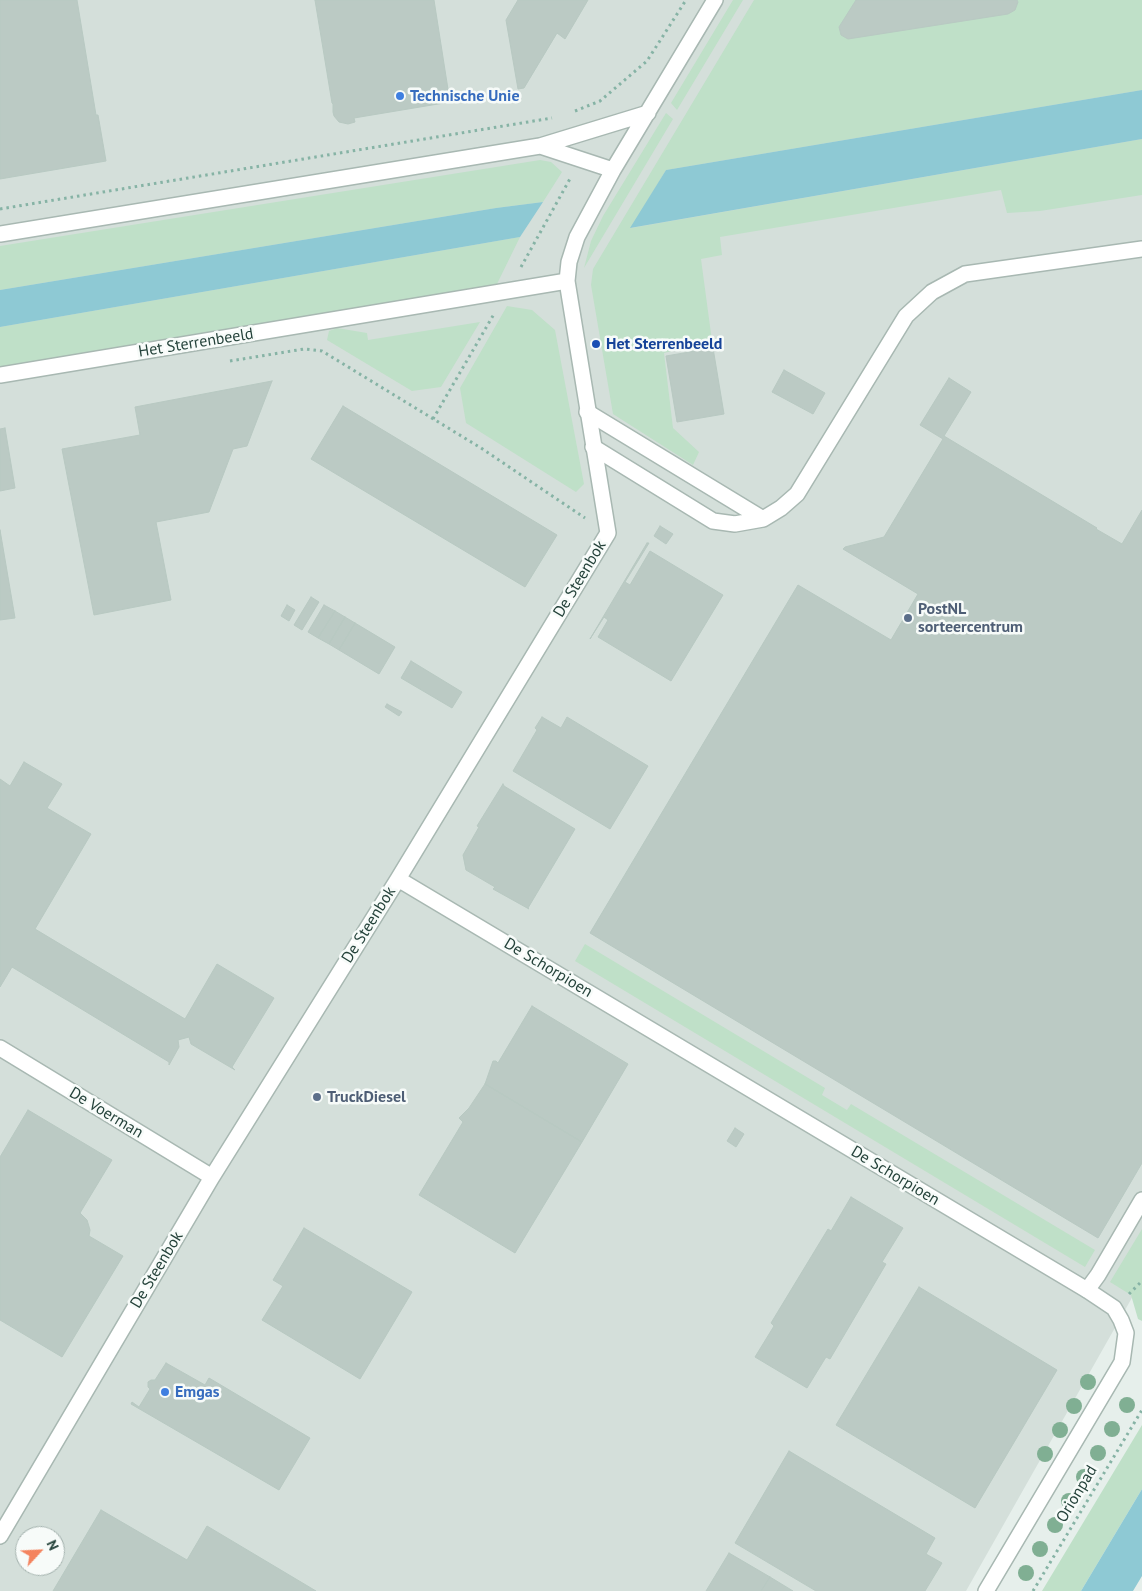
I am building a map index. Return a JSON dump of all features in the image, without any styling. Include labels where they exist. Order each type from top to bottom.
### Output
[{"type":"street","points":[[567,281],[569,262],[577,237],[613,170],[715,0]]},
{"type":"street","points":[[0,234],[540,146],[648,113]]},
{"type":"street","points":[[540,146],[613,170]]},
{"type":"street","points":[[593,447],[713,521],[734,524],[762,519],[782,508],[797,494],[906,316],[932,292],[965,274],[1142,249]]},
{"type":"street","name":"Het Sterrenbeeld","points":[[0,375],[567,281]]},
{"type":"street","name":"De Steenbok","points":[[0,1536],[212,1177],[398,879],[608,533],[567,281]]},
{"type":"street","points":[[587,412],[762,519]]},
{"type":"street","name":"De Schorpioen","points":[[398,879],[1087,1290],[1114,1308],[1122,1320],[1126,1333],[1122,1362],[986,1591]]},
{"type":"street","name":"De Voerman","points":[[0,1048],[212,1177]]},
{"type":"street","points":[[1087,1290],[1098,1276],[1142,1200]]},
{"type":"path","points":[[570,113],[600,101],[647,61],[686,0]]},
{"type":"path","points":[[0,209],[553,118]]},
{"type":"path","points":[[226,361],[304,349],[322,351],[481,448],[608,533]]},
{"type":"path","name":"Orionpad","points":[[1033,1591],[1142,1410]]},
{"type":"shaded area","points":[[0,0],[1142,0],[1142,1280],[966,1591],[0,1591]]},
{"type":"green space","points":[[733,0],[743,0],[677,110],[671,103]]},
{"type":"green space","points":[[754,0],[1142,0],[1142,90],[666,170],[631,228],[1142,139],[1142,195],[1040,211],[1007,213],[1001,190],[720,237],[722,255],[701,259],[712,341],[664,353],[673,428],[699,452],[693,465],[613,414],[591,285],[593,269]]},
{"type":"green space","points":[[666,113],[673,119],[584,268],[591,241],[603,216]]},
{"type":"green space","points":[[540,160],[551,162],[562,172],[543,202],[496,208],[0,290],[0,246]]},
{"type":"green space","points":[[520,237],[496,286],[0,368],[0,327]]},
{"type":"green space","points":[[507,306],[532,310],[555,330],[584,484],[576,492],[466,423],[460,388]]},
{"type":"green space","points":[[480,322],[441,387],[412,391],[327,340],[329,331],[337,328],[367,333],[368,340]]},
{"type":"green space","points":[[585,944],[825,1088],[822,1095],[847,1110],[851,1104],[1095,1250],[1085,1267],[575,961]]},
{"type":"green space","points":[[1142,1229],[1142,1321],[1138,1319],[1131,1295],[1110,1282]]},
{"type":"green space","points":[[1142,1425],[1142,1489],[1081,1591],[1042,1591]]},
{"type":"water","points":[[1142,90],[1142,139],[630,228],[666,170]]},
{"type":"water","points":[[543,202],[520,237],[0,327],[0,290],[496,208]]},
{"type":"water","points":[[1142,1489],[1142,1576],[1133,1591],[1081,1591]]},
{"type":"building","points":[[0,0],[77,0],[96,115],[98,115],[106,161],[0,179]]},
{"type":"building","points":[[315,0],[434,0],[450,102],[354,118],[355,122],[348,124],[339,122],[333,112]]},
{"type":"building","points":[[518,0],[588,0],[565,39],[557,33],[524,88],[518,89],[506,20]]},
{"type":"building","points":[[856,0],[1017,0],[1018,2],[1015,10],[1008,14],[848,39],[841,35],[839,27]]},
{"type":"building","points":[[713,348],[724,414],[677,422],[666,356]]},
{"type":"building","points":[[784,370],[825,393],[813,414],[772,392]]},
{"type":"building","points":[[949,378],[971,392],[944,436],[1122,544],[1142,510],[1142,1163],[1098,1238],[590,933],[798,585],[891,640],[918,594],[843,549],[884,537],[943,439],[920,425]]},
{"type":"building","points":[[272,381],[247,446],[233,449],[209,512],[156,522],[171,600],[94,615],[62,449],[140,435],[135,407]]},
{"type":"building","points":[[343,406],[557,535],[525,587],[311,459]]},
{"type":"building","points":[[5,428],[15,488],[0,491],[0,429]]},
{"type":"building","points":[[660,526],[673,534],[666,544],[654,536]]},
{"type":"building","points":[[0,530],[15,618],[0,620]]},
{"type":"building","points":[[647,543],[649,543],[625,582],[630,585],[650,551],[723,595],[671,681],[598,637],[608,620],[604,617],[590,639]]},
{"type":"building","points":[[311,597],[319,602],[302,630],[294,625]]},
{"type":"building","points":[[287,605],[295,610],[289,621],[281,616]]},
{"type":"building","points":[[324,605],[335,611],[318,638],[308,632]]},
{"type":"building","points":[[335,611],[345,617],[329,644],[318,638]]},
{"type":"building","points":[[345,617],[355,623],[339,650],[329,644]]},
{"type":"building","points":[[355,623],[395,647],[379,674],[339,650]]},
{"type":"building","points":[[411,661],[462,692],[452,708],[401,678]]},
{"type":"building","points":[[387,704],[402,712],[399,716],[385,707]]},
{"type":"building","points":[[542,717],[561,728],[567,717],[648,766],[610,829],[513,771],[537,730],[535,728]]},
{"type":"building","points":[[24,762],[62,784],[47,808],[91,834],[35,929],[185,1019],[217,964],[274,998],[232,1067],[235,1070],[191,1044],[189,1037],[178,1040],[179,1047],[169,1065],[169,1062],[12,967],[0,987],[0,779],[10,786]]},
{"type":"building","points":[[503,784],[575,829],[529,909],[493,889],[495,887],[466,870],[463,855],[479,827],[477,826]]},
{"type":"building","points":[[532,1006],[628,1064],[582,1142],[485,1084],[493,1061],[498,1063]]},
{"type":"building","points":[[485,1084],[582,1142],[515,1253],[419,1195],[463,1122],[459,1118],[469,1108]]},
{"type":"building","points":[[28,1110],[112,1160],[80,1213],[87,1220],[90,1230],[89,1236],[123,1256],[62,1357],[0,1320],[0,1157]]},
{"type":"building","points":[[735,1128],[744,1134],[736,1147],[727,1141]]},
{"type":"building","points":[[851,1197],[903,1228],[882,1262],[886,1264],[830,1359],[826,1357],[807,1388],[755,1357],[774,1326],[771,1323],[828,1229],[831,1231]]},
{"type":"building","points":[[304,1228],[412,1292],[360,1379],[262,1320],[283,1286],[273,1280]]},
{"type":"building","points":[[919,1287],[1057,1370],[975,1508],[836,1425]]},
{"type":"building","points":[[166,1363],[205,1385],[209,1378],[310,1438],[279,1490],[131,1404],[132,1402],[139,1407],[150,1389],[148,1382],[155,1380]]},
{"type":"building","points":[[789,1451],[935,1538],[926,1554],[942,1563],[925,1591],[816,1591],[735,1543]]},
{"type":"building","points":[[101,1510],[187,1560],[207,1526],[316,1591],[53,1591],[62,1576],[65,1576],[65,1571]]},
{"type":"building","points":[[729,1553],[770,1577],[761,1591],[706,1591]]},
{"type":"building","points":[[770,1577],[793,1591],[761,1591]]},
{"type":"place","name":"Technische Unie","points":[[400,96]]},
{"type":"place","name":"Het Sterrenbeeld","points":[[596,344]]},
{"type":"place","name":"PostNL sorteercentrum","points":[[908,618]]},
{"type":"place","name":"TruckDiesel","points":[[317,1097]]},
{"type":"place","name":"Emgas","points":[[165,1392]]}]
